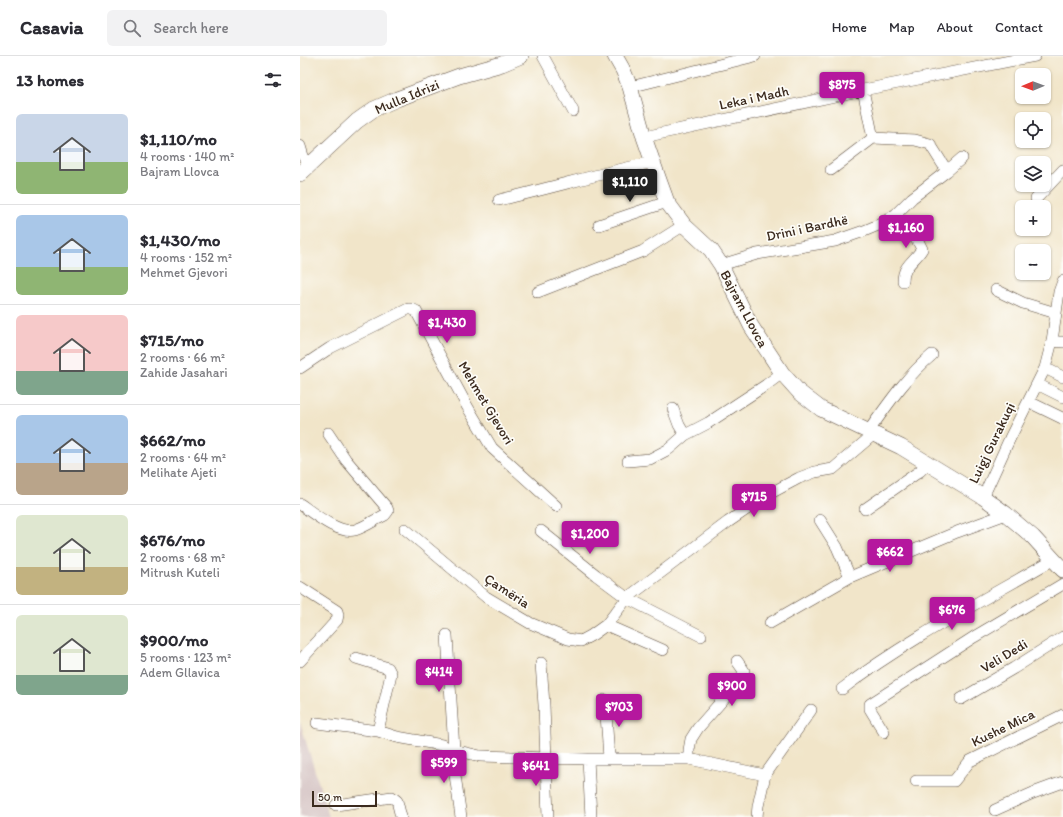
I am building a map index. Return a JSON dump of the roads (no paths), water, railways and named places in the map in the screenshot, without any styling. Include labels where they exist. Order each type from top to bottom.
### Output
[{"type":"street","name":"Mulla Idrizi","points":[[304,170],[357,121],[374,109],[459,76],[502,64],[521,56]]},
{"type":"street","points":[[543,56],[573,111]]},
{"type":"street","name":"Bajram Llovca","points":[[615,56],[630,87],[652,162],[668,202],[684,225],[710,250],[721,265],[751,326],[782,373],[798,392],[821,409],[901,447],[983,497],[1033,537],[1058,564]]},
{"type":"street","points":[[630,87],[756,56]]},
{"type":"street","name":"Leka i Madh","points":[[644,137],[863,90],[1035,56]]},
{"type":"street","points":[[863,90],[873,138]]},
{"type":"street","points":[[831,170],[873,138],[915,140],[930,144],[947,171]]},
{"type":"street","name":"Mulla Idrizi","points":[[300,146],[303,156],[304,170]]},
{"type":"street","name":"Drini i Bardhë","points":[[721,265],[757,254],[835,241],[883,223],[896,214],[912,198],[962,158]]},
{"type":"street","points":[[500,200],[562,185],[622,168],[652,162]]},
{"type":"street","points":[[1036,199],[1063,170]]},
{"type":"street","points":[[599,225],[668,202]]},
{"type":"street","points":[[896,214],[922,249],[908,266],[903,276],[903,282]]},
{"type":"street","points":[[538,292],[643,251],[684,225]]},
{"type":"street","name":"Luigj Gurakuqi","points":[[983,497],[1010,438],[1058,341],[1056,312],[1061,299],[1059,292],[1063,281]]},
{"type":"street","points":[[996,290],[1023,303],[1056,312]]},
{"type":"street","name":"Mehmet Gjevori","points":[[300,368],[330,348],[408,309],[412,309],[416,312],[467,406],[492,448],[556,506]]},
{"type":"street","points":[[871,433],[900,387],[917,368],[932,355]]},
{"type":"street","points":[[1045,368],[1063,377]]},
{"type":"street","points":[[628,461],[650,459],[669,449],[685,435],[708,423],[782,373]]},
{"type":"street","points":[[1037,384],[1063,397]]},
{"type":"street","name":"Luigj Gurakuqi","points":[[1029,402],[1062,418]]},
{"type":"street","points":[[673,409],[679,425],[685,435]]},
{"type":"street","points":[[300,504],[328,523],[347,530],[354,530],[386,515],[388,511],[346,460],[328,433]]},
{"type":"street","name":"Çamëria","points":[[406,529],[486,597],[530,623],[568,639],[581,641],[606,625],[627,598],[728,522],[769,494],[799,478],[815,472],[833,469],[871,433]]},
{"type":"street","points":[[865,509],[920,471],[927,464]]},
{"type":"street","points":[[770,623],[850,577],[957,532],[1006,514]]},
{"type":"street","points":[[820,520],[837,547],[850,577]]},
{"type":"street","points":[[541,530],[627,598],[701,636]]},
{"type":"street","points":[[842,689],[870,667],[902,647],[1058,564]]},
{"type":"street","points":[[884,732],[870,709],[870,704],[974,637],[1063,584]]},
{"type":"street","points":[[300,587],[336,610],[338,615],[336,620],[300,661]]},
{"type":"street","points":[[606,625],[662,650]]},
{"type":"street","points":[[447,635],[454,768],[461,817]]},
{"type":"street","name":"Veli Dedi","points":[[961,699],[1063,637]]},
{"type":"street","points":[[356,658],[388,668],[392,674],[378,731]]},
{"type":"street","points":[[689,759],[691,739],[698,728],[741,679],[744,671],[737,661]]},
{"type":"street","points":[[541,663],[548,817]]},
{"type":"street","points":[[605,700],[609,758]]},
{"type":"street","points":[[757,817],[765,776],[812,710]]},
{"type":"street","name":"Kushe Mica","points":[[916,781],[954,781],[970,761],[1063,715]]},
{"type":"street","points":[[317,723],[378,731],[397,737],[442,745],[454,750],[480,756],[588,759],[689,759],[765,776]]},
{"type":"street","points":[[588,759],[591,817]]},
{"type":"street","points":[[995,810],[1033,793],[1063,782]]},
{"type":"street","points":[[336,805],[392,797],[397,801],[401,817]]}]
